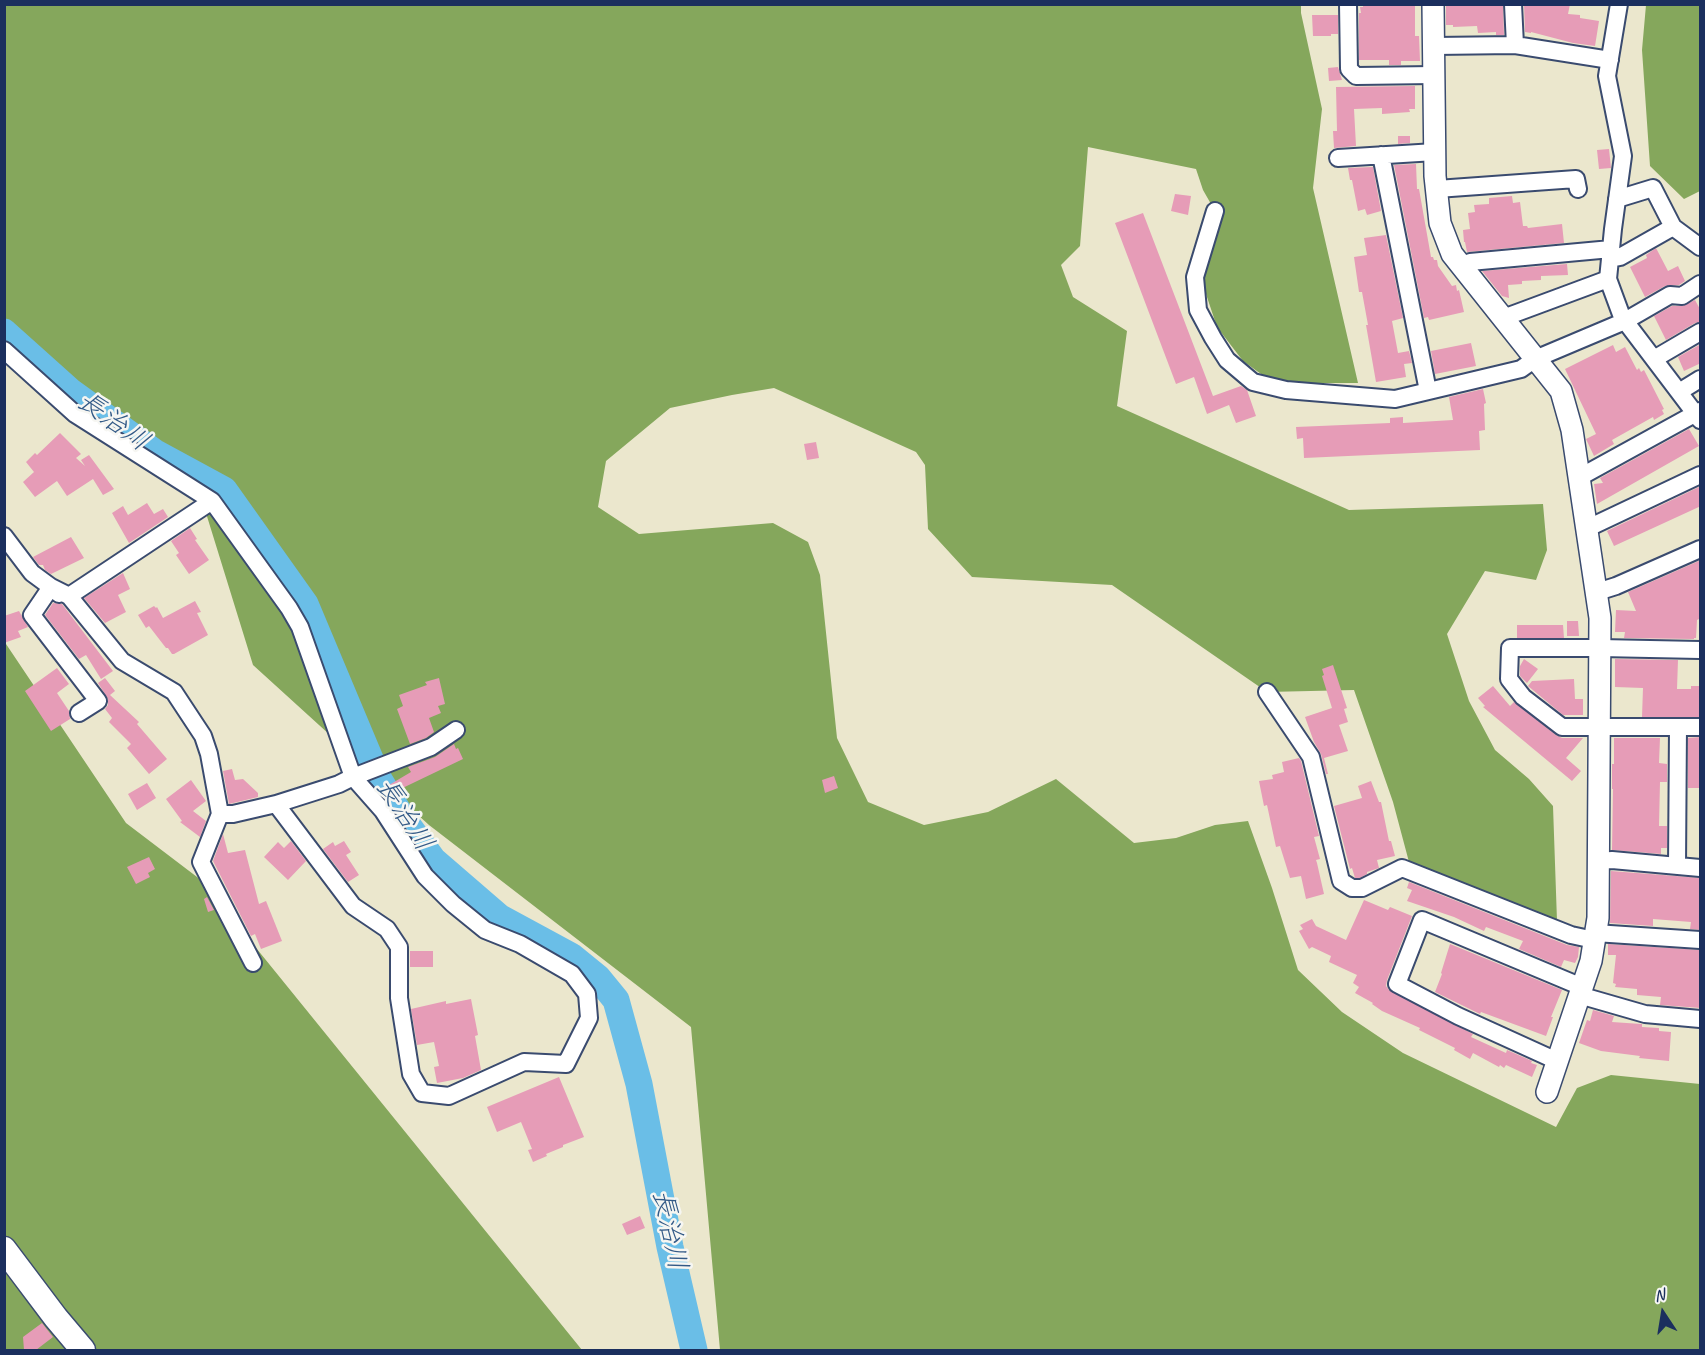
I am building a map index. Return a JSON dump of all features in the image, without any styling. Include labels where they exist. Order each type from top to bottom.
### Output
[{"type":"main road","points":[[4,1249],[83,1350]]},
{"type":"street","points":[[1348,4],[1349,69],[1356,76],[1434,75]]},
{"type":"street","points":[[1433,4],[1435,152],[1440,223],[1452,254],[1561,391],[1572,430],[1600,618],[1598,918],[1591,961],[1546,1092]]},
{"type":"street","points":[[1513,4],[1515,45]]},
{"type":"street","points":[[1580,477],[1699,415],[1625,321],[1608,279],[1623,156],[1607,76],[1619,4]]},
{"type":"street","points":[[1434,46],[1515,45],[1610,60]]},
{"type":"street","points":[[1338,158],[1435,152]]},
{"type":"street","points":[[1381,155],[1428,391]]},
{"type":"street","points":[[1437,189],[1576,179],[1578,189]]},
{"type":"street","points":[[1617,200],[1653,188],[1673,227],[1701,247]]},
{"type":"street","points":[[1215,211],[1195,277],[1198,310],[1227,360],[1253,382],[1286,390],[1395,399],[1521,369],[1535,359],[1625,321],[1670,295],[1682,296],[1701,284]]},
{"type":"street","points":[[1464,268],[1470,262],[1610,254],[1620,257],[1673,227]]},
{"type":"street","points":[[1503,318],[1608,279]]},
{"type":"street","points":[[1654,359],[1701,332]]},
{"type":"street","points":[[4,351],[75,414],[212,501],[289,608],[300,627],[353,777],[383,811],[425,876],[453,904],[486,930],[520,944],[572,974],[587,994],[589,1018],[566,1064],[524,1062],[449,1096],[422,1092],[411,1074],[400,1009],[399,947],[387,929],[353,906],[276,804]]},
{"type":"street","points":[[1679,392],[1701,379]]},
{"type":"street","points":[[1588,528],[1701,475]]},
{"type":"street","points":[[69,596],[212,501]]},
{"type":"street","points":[[4,536],[32,573],[86,618]]},
{"type":"street","points":[[1597,592],[1701,549]]},
{"type":"street","points":[[51,587],[69,596],[122,662],[174,692],[203,736],[209,754],[220,814],[201,862],[254,963]]},
{"type":"street","points":[[51,587],[32,615],[98,701],[79,713]]},
{"type":"street","points":[[1701,650],[1510,648],[1509,679],[1522,697],[1562,727],[1701,727]]},
{"type":"street","points":[[1267,692],[1311,757],[1341,881],[1352,888],[1362,888],[1402,868],[1571,935],[1701,940]]},
{"type":"street","points":[[1677,866],[1678,727]]},
{"type":"street","points":[[220,814],[233,814],[276,804],[339,784],[431,747],[456,730]]},
{"type":"street","points":[[1598,861],[1701,868]]},
{"type":"street","points":[[1557,1061],[1458,1016],[1397,984],[1422,920],[1581,991],[1645,1014],[1701,1019]]},
{"type":"green space","points":[[4,5],[1301,5],[1322,109],[1313,188],[1358,383],[1302,383],[1268,379],[1243,361],[1217,327],[1203,285],[1215,211],[1203,190],[1196,169],[1088,147],[1080,246],[1061,265],[1073,297],[1127,331],[1117,406],[1349,510],[1543,504],[1547,550],[1536,580],[1485,571],[1447,634],[1469,701],[1495,750],[1529,779],[1553,806],[1557,921],[1409,862],[1393,802],[1354,690],[1267,692],[1112,585],[972,577],[928,529],[925,465],[916,452],[774,388],[670,408],[606,461],[598,507],[639,534],[773,523],[808,542],[820,575],[837,738],[868,802],[924,825],[988,812],[1056,779],[1134,843],[1176,838],[1215,825],[1248,821],[1298,970],[1342,1012],[1403,1053],[1556,1127],[1577,1088],[1611,1075],[1700,1084],[1700,1350],[720,1350],[691,1027],[429,825],[253,665],[197,484],[163,447],[5,341]]},
{"type":"green space","points":[[1646,5],[1700,5],[1700,191],[1684,199],[1650,166],[1642,50]]},
{"type":"green space","points":[[4,641],[126,823],[201,880],[582,1350],[5,1350]]},
{"type":"building","points":[[1363,4],[1415,4],[1415,36],[1419,36],[1420,61],[1401,61],[1401,65],[1389,65],[1389,60],[1359,60],[1359,13],[1361,13],[1360,7],[1363,7]]},
{"type":"building","points":[[1446,4],[1503,4],[1504,35],[1496,35],[1496,32],[1478,33],[1477,26],[1446,25]]},
{"type":"building","points":[[1524,4],[1570,4],[1568,14],[1599,21],[1595,46],[1525,32]]},
{"type":"building","points":[[1312,15],[1338,15],[1338,34],[1313,36]]},
{"type":"building","points":[[1338,67],[1342,80],[1329,81],[1328,68]]},
{"type":"building","points":[[1415,86],[1415,109],[1409,109],[1410,112],[1382,114],[1382,108],[1354,109],[1356,146],[1334,148],[1333,131],[1337,131],[1336,87]]},
{"type":"building","points":[[1398,136],[1410,136],[1410,143],[1398,144]]},
{"type":"building","points":[[1609,149],[1611,168],[1599,169],[1597,150]]},
{"type":"building","points":[[1416,164],[1417,189],[1419,189],[1431,257],[1437,260],[1438,266],[1452,286],[1456,285],[1457,291],[1459,290],[1464,312],[1429,320],[1428,317],[1424,318],[1394,165]]},
{"type":"building","points":[[1373,167],[1381,211],[1367,215],[1365,209],[1358,211],[1348,168]]},
{"type":"building","points":[[1175,194],[1191,196],[1188,215],[1171,211]]},
{"type":"building","points":[[1512,196],[1513,203],[1520,202],[1523,226],[1528,228],[1562,224],[1564,243],[1467,252],[1463,230],[1470,229],[1468,213],[1475,212],[1474,205],[1489,204],[1489,198]]},
{"type":"building","points":[[1143,213],[1213,396],[1241,386],[1247,390],[1256,416],[1236,423],[1229,405],[1207,414],[1194,377],[1176,384],[1115,223]]},
{"type":"building","points":[[1386,235],[1403,318],[1392,321],[1398,353],[1409,351],[1412,363],[1404,364],[1406,377],[1376,382],[1366,325],[1368,325],[1362,292],[1359,292],[1354,257],[1367,255],[1364,238]]},
{"type":"building","points":[[1656,248],[1668,271],[1678,266],[1685,281],[1679,285],[1665,286],[1645,297],[1630,267],[1647,258],[1646,255]]},
{"type":"building","points":[[1567,264],[1568,275],[1541,276],[1541,280],[1522,281],[1522,284],[1508,285],[1509,298],[1502,296],[1482,271]]},
{"type":"building","points":[[1695,300],[1701,311],[1701,322],[1695,323],[1666,340],[1654,316],[1672,306],[1682,306]]},
{"type":"building","points":[[1471,343],[1476,366],[1435,374],[1431,351]]},
{"type":"building","points":[[1701,344],[1701,363],[1684,371],[1678,357]]},
{"type":"building","points":[[1613,345],[1616,352],[1625,347],[1637,370],[1639,368],[1641,372],[1644,370],[1664,409],[1662,410],[1664,414],[1654,420],[1653,417],[1612,440],[1614,444],[1594,456],[1586,439],[1596,434],[1565,369]]},
{"type":"building","points":[[1483,389],[1486,403],[1484,404],[1485,430],[1479,431],[1480,450],[1304,458],[1303,438],[1297,439],[1296,427],[1390,423],[1390,418],[1403,417],[1403,423],[1453,420],[1449,397]]},
{"type":"building","points":[[1689,429],[1699,446],[1597,504],[1594,484],[1603,483],[1600,478]]},
{"type":"building","points":[[60,433],[81,454],[76,458],[85,466],[81,460],[89,455],[114,489],[103,495],[93,479],[67,496],[57,481],[35,497],[23,482],[34,472],[26,462],[35,453],[37,455]]},
{"type":"building","points":[[816,442],[819,458],[807,460],[804,444]]},
{"type":"building","points":[[1701,486],[1701,506],[1614,546],[1607,531]]},
{"type":"building","points":[[147,503],[154,514],[163,509],[168,517],[129,543],[112,513],[123,506],[128,515]]},
{"type":"building","points":[[190,528],[197,539],[195,540],[209,560],[189,574],[176,555],[179,553],[171,541]]},
{"type":"building","points":[[71,537],[84,558],[51,574],[33,557]]},
{"type":"building","points":[[1701,560],[1701,618],[1697,620],[1696,638],[1624,638],[1625,632],[1615,632],[1616,610],[1636,611],[1628,592]]},
{"type":"building","points":[[123,573],[130,589],[118,595],[126,612],[105,623],[84,598]]},
{"type":"building","points":[[195,601],[201,612],[197,613],[208,635],[174,654],[166,648],[149,626],[146,628],[138,615],[154,606],[163,618]]},
{"type":"building","points":[[53,603],[62,604],[113,671],[101,679],[86,655],[79,659],[45,615]]},
{"type":"building","points":[[19,611],[28,627],[18,631],[21,637],[4,643],[4,616]]},
{"type":"building","points":[[1567,621],[1578,621],[1579,636],[1567,636]]},
{"type":"building","points":[[1517,625],[1563,625],[1564,638],[1517,638]]},
{"type":"building","points":[[1524,659],[1538,669],[1527,683],[1520,676],[1520,666]]},
{"type":"building","points":[[1615,659],[1678,660],[1677,689],[1701,686],[1701,717],[1642,717],[1643,688],[1615,687]]},
{"type":"building","points":[[1333,665],[1347,708],[1344,709],[1348,722],[1339,725],[1348,751],[1324,758],[1328,774],[1326,774],[1321,754],[1305,717],[1332,708],[1322,669]]},
{"type":"building","points":[[57,668],[69,684],[57,693],[69,711],[70,719],[51,731],[25,691]]},
{"type":"building","points":[[105,678],[115,691],[110,695],[139,722],[137,724],[167,759],[149,774],[127,748],[131,744],[109,722],[112,718],[105,709],[108,699],[98,683]]},
{"type":"building","points":[[439,678],[445,704],[438,706],[441,713],[429,718],[434,732],[410,744],[397,709],[403,706],[399,695]]},
{"type":"building","points":[[1574,679],[1575,699],[1583,699],[1583,715],[1563,715],[1528,686],[1532,681]]},
{"type":"building","points":[[1493,686],[1510,706],[1514,702],[1556,735],[1562,738],[1583,738],[1566,758],[1581,771],[1572,781],[1483,707],[1485,706],[1478,698]]},
{"type":"building","points":[[1701,737],[1701,788],[1688,788],[1688,738]]},
{"type":"building","points":[[1614,738],[1660,738],[1659,763],[1667,764],[1667,782],[1660,782],[1659,826],[1667,826],[1667,848],[1661,848],[1661,854],[1612,850]]},
{"type":"building","points":[[454,744],[463,759],[388,795],[384,788],[411,772],[408,767],[435,757]]},
{"type":"building","points":[[1299,758],[1319,836],[1314,837],[1320,859],[1316,860],[1324,894],[1306,899],[1301,876],[1290,878],[1280,846],[1276,847],[1259,781],[1273,779],[1272,775],[1284,772],[1282,762]]},
{"type":"building","points":[[232,769],[235,780],[243,779],[258,793],[258,797],[229,804],[223,771]]},
{"type":"building","points":[[834,776],[838,788],[825,793],[822,780]]},
{"type":"building","points":[[191,780],[206,801],[193,811],[206,821],[200,837],[180,822],[182,821],[166,799]]},
{"type":"building","points":[[1371,781],[1379,802],[1381,802],[1389,841],[1391,841],[1395,856],[1377,860],[1379,868],[1367,872],[1360,878],[1355,878],[1352,868],[1350,869],[1334,806],[1362,798],[1358,786]]},
{"type":"building","points":[[147,783],[156,798],[137,810],[128,794]]},
{"type":"building","points":[[223,834],[228,853],[245,850],[259,904],[266,901],[282,941],[261,949],[255,934],[251,936],[213,861]]},
{"type":"building","points":[[291,841],[306,861],[288,880],[264,857],[278,842],[284,848]]},
{"type":"building","points":[[344,841],[351,852],[346,855],[359,875],[348,882],[323,849],[333,842],[335,846]]},
{"type":"building","points":[[149,857],[155,869],[148,873],[150,877],[136,884],[127,867]]},
{"type":"building","points":[[1611,871],[1701,878],[1701,930],[1690,929],[1691,922],[1653,919],[1653,926],[1610,923]]},
{"type":"building","points":[[1409,882],[1567,945],[1579,947],[1578,957],[1575,963],[1564,960],[1561,967],[1519,949],[1523,941],[1486,927],[1484,931],[1454,917],[1407,901],[1412,890],[1407,888]]},
{"type":"building","points":[[207,897],[214,910],[208,912],[204,899]]},
{"type":"building","points":[[1364,900],[1388,910],[1390,907],[1412,916],[1387,980],[1386,986],[1389,990],[1473,1034],[1471,1037],[1506,1053],[1507,1050],[1532,1061],[1531,1063],[1537,1065],[1532,1077],[1506,1065],[1504,1068],[1500,1065],[1499,1067],[1473,1053],[1470,1059],[1454,1050],[1455,1048],[1419,1030],[1420,1028],[1382,1011],[1355,993],[1359,987],[1353,983],[1357,975],[1329,962],[1331,956],[1312,947],[1309,949],[1299,931],[1303,929],[1300,925],[1312,919],[1316,926],[1346,940]]},
{"type":"building","points":[[1450,944],[1562,990],[1546,1036],[1481,1012],[1480,1014],[1435,992]]},
{"type":"building","points":[[1608,944],[1701,950],[1701,1008],[1660,1005],[1661,997],[1637,995],[1637,989],[1615,987],[1616,984],[1613,983],[1616,955],[1608,955]]},
{"type":"building","points":[[410,951],[433,951],[433,967],[410,967]]},
{"type":"building","points":[[471,999],[478,1035],[475,1036],[481,1070],[463,1078],[437,1083],[434,1067],[439,1066],[434,1042],[417,1045],[411,1009],[446,1001],[446,1004]]},
{"type":"building","points":[[1593,1010],[1614,1016],[1612,1022],[1642,1024],[1642,1027],[1659,1028],[1659,1031],[1671,1032],[1669,1061],[1601,1051],[1579,1043]]},
{"type":"building","points":[[559,1077],[584,1137],[563,1145],[533,1162],[528,1150],[532,1149],[521,1122],[497,1132],[487,1107]]},
{"type":"building","points":[[640,1216],[645,1228],[627,1235],[622,1224]]},
{"type":"building","points":[[42,1323],[53,1337],[36,1350],[24,1350],[23,1337]]},
{"type":"waterway","name":"長治川","points":[[4,332],[71,392],[154,452],[224,490],[305,604],[378,778],[401,816],[433,860],[499,917],[571,956],[598,978],[616,1000],[639,1084],[670,1247],[694,1350]]}]
